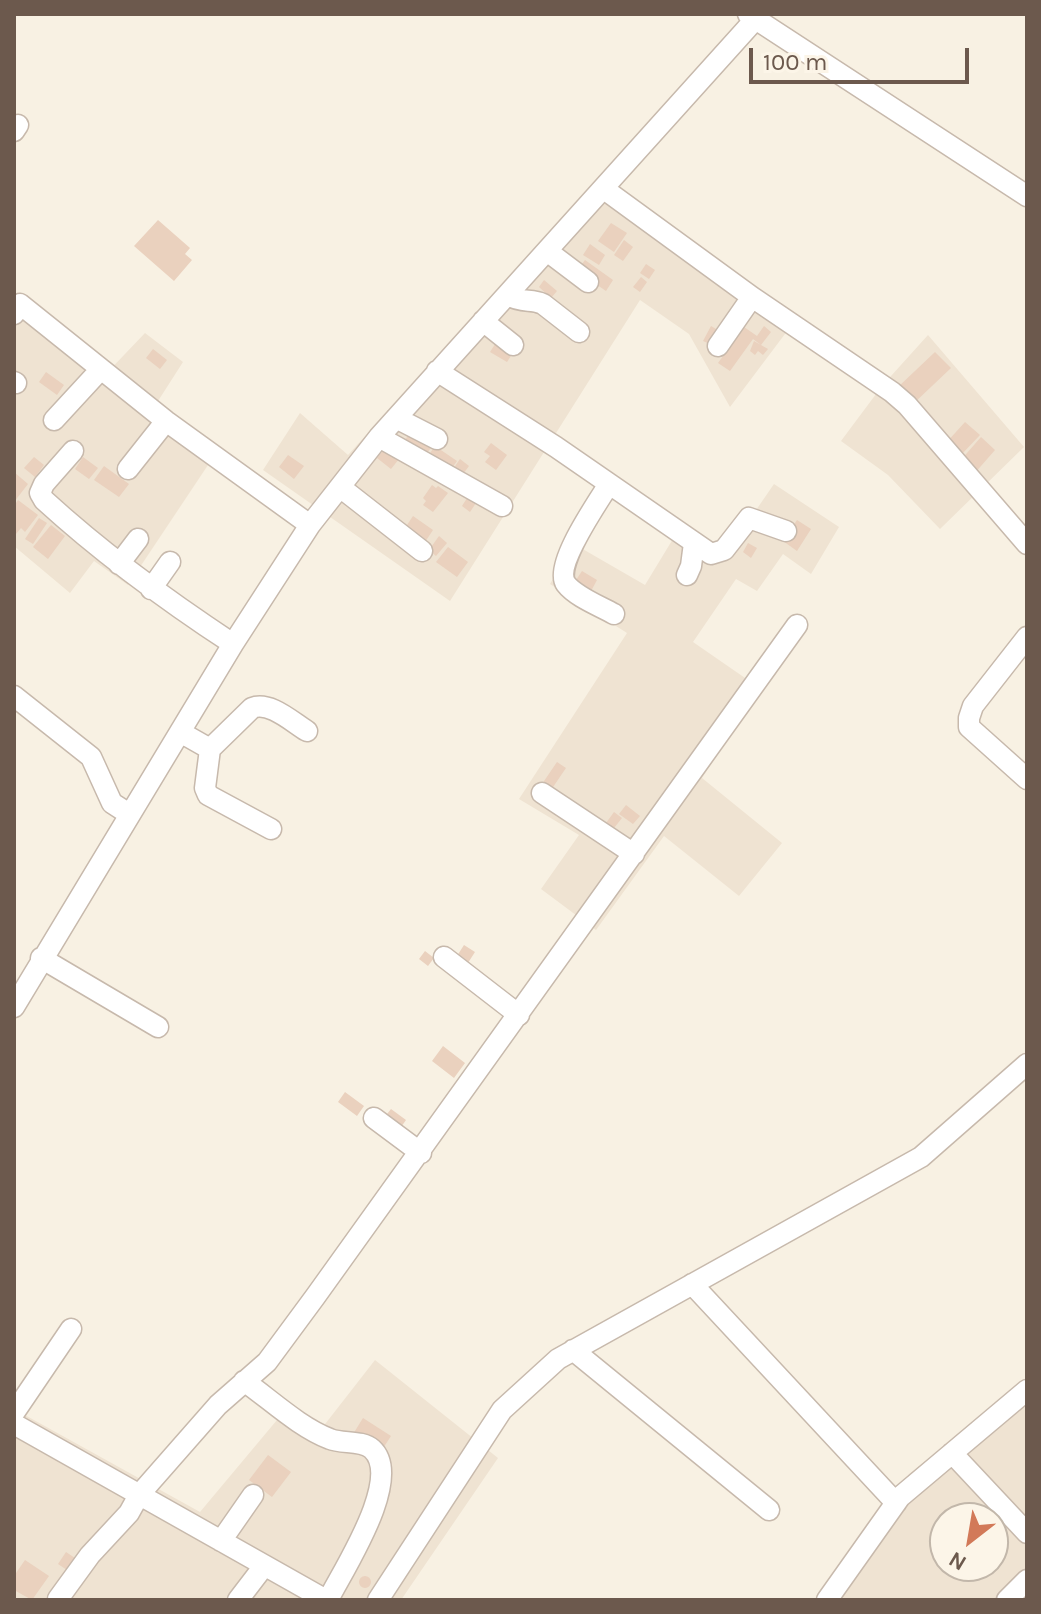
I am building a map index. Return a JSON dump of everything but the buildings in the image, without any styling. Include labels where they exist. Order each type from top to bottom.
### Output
[{"type":"street","points":[[14,1007],[233,644],[310,525],[379,437],[604,189],[754,16],[1027,196]]},
{"type":"street","points":[[604,189],[907,405],[1027,544]]},
{"type":"street","points":[[547,251],[588,282]]},
{"type":"street","points":[[507,295],[518,301],[543,304],[579,332]]},
{"type":"street","points":[[718,346],[752,297]]},
{"type":"street","points":[[14,314],[20,304],[166,421],[310,525]]},
{"type":"street","points":[[483,321],[513,345]]},
{"type":"street","points":[[54,420],[101,369]]},
{"type":"street","points":[[437,371],[711,554],[724,550],[749,518],[786,531]]},
{"type":"street","points":[[396,418],[437,439]]},
{"type":"street","points":[[128,469],[166,421]]},
{"type":"street","points":[[379,437],[502,506]]},
{"type":"street","points":[[73,451],[44,484],[40,493],[44,500],[91,543],[151,589],[233,644]]},
{"type":"street","points":[[609,484],[570,551],[562,573],[565,584],[614,614]]},
{"type":"street","points":[[340,487],[422,551]]},
{"type":"street","points":[[119,564],[138,539]]},
{"type":"street","points":[[687,575],[694,543]]},
{"type":"street","points":[[151,589],[170,562]]},
{"type":"street","points":[[58,1599],[90,1555],[129,1513],[139,1495],[218,1405],[267,1362],[421,1153],[797,625]]},
{"type":"street","points":[[1027,637],[973,706],[969,718],[969,727],[1027,779]]},
{"type":"street","points":[[14,696],[91,757],[112,803],[129,814]]},
{"type":"street","points":[[271,829],[208,795],[205,788],[210,749],[252,708],[259,706],[267,707],[307,731]]},
{"type":"street","points":[[180,732],[210,749]]},
{"type":"street","points":[[542,793],[634,854]]},
{"type":"street","points":[[444,957],[519,1015]]},
{"type":"street","points":[[41,958],[158,1027]]},
{"type":"street","points":[[378,1600],[502,1410],[558,1359],[921,1157],[1027,1064]]},
{"type":"street","points":[[374,1118],[421,1153]]},
{"type":"street","points":[[692,1284],[896,1503]]},
{"type":"street","points":[[14,1413],[71,1329]]},
{"type":"street","points":[[573,1350],[769,1510]]},
{"type":"street","points":[[14,1424],[327,1600],[375,1509],[381,1477],[380,1463],[375,1451],[367,1445],[346,1444],[316,1432],[244,1381]]},
{"type":"street","points":[[827,1600],[896,1503],[1027,1390]]},
{"type":"street","points":[[952,1453],[1027,1533]]},
{"type":"street","points":[[221,1541],[253,1495]]},
{"type":"street","points":[[238,1600],[264,1566]]},
{"type":"street","points":[[1007,1600],[1027,1580]]},
{"type":"shaded area","points":[[594,184],[797,318],[730,407],[689,334],[640,300],[450,601],[263,470],[300,413],[348,455]]},
{"type":"shaded area","points":[[27,308],[103,377],[145,333],[183,362],[151,412],[212,459],[128,585],[94,561],[70,593],[14,546],[14,324]]},
{"type":"shaded area","points":[[928,335],[1024,447],[940,529],[888,475],[841,441],[882,386]]},
{"type":"shaded area","points":[[774,484],[839,527],[811,574],[783,554],[757,591],[736,579],[693,642],[761,689],[702,778],[782,843],[739,896],[664,836],[596,930],[541,889],[579,835],[519,799],[627,633],[550,584],[574,544],[645,585],[679,529],[723,558]]},
{"type":"shaded area","points":[[375,1360],[498,1458],[401,1600],[14,1600],[14,1409],[200,1512],[282,1414],[315,1437]]},
{"type":"shaded area","points":[[1027,1380],[1027,1600],[820,1600],[909,1474]]}]
